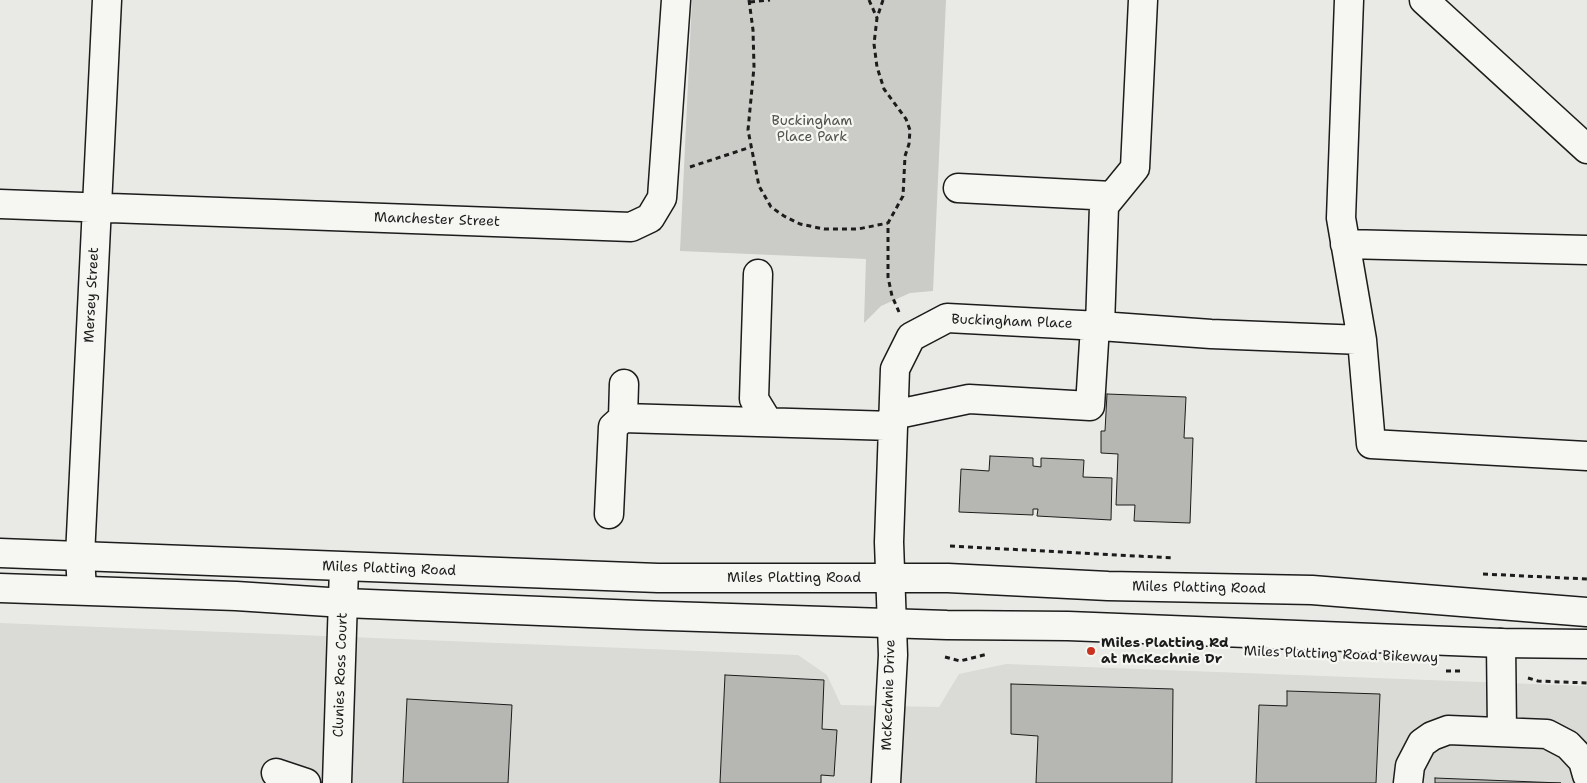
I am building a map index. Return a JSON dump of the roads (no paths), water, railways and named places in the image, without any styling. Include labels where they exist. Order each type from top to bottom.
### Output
[{"type":"main road","name":"Mersey Street","points":[[82,590],[80,556],[107,0]]},
{"type":"main road","name":"Manchester Street","points":[[0,204],[631,227],[650,218],[662,198],[676,0]]},
{"type":"main road","points":[[609,514],[613,427],[623,418],[768,422],[893,421],[969,399],[1090,406],[1098,326],[1104,206],[1135,168],[1143,0]]},
{"type":"main road","points":[[1349,0],[1341,218],[1362,340],[1371,444],[1587,456]]},
{"type":"main road","points":[[1424,0],[1587,148]]},
{"type":"main road","points":[[958,188],[1112,196]]},
{"type":"main road","points":[[1346,244],[1587,250]]},
{"type":"main road","points":[[758,274],[754,399],[768,422]]},
{"type":"main road","name":"Buckingham Place","points":[[893,421],[895,369],[911,336],[947,318],[1211,334],[1362,340]]},
{"type":"main road","points":[[623,418],[624,384]]},
{"type":"main road","points":[[890,578],[893,421]]},
{"type":"main road","name":"Miles Platting Road","points":[[0,553],[344,568],[658,578],[890,578],[1312,590],[1587,612]]},
{"type":"main road","name":"Clunies Ross Court","points":[[337,783],[344,568]]},
{"type":"main road","name":"McKechnie Drive","points":[[886,783],[893,655],[890,623],[890,578]]},
{"type":"main road","points":[[0,588],[890,623],[1068,626],[1501,643],[1587,644]]},
{"type":"main road","points":[[1501,643],[1502,731]]},
{"type":"main road","points":[[1408,783],[1410,766],[1422,744],[1432,736],[1448,730],[1548,734],[1568,745],[1582,761],[1587,775]]},
{"type":"main road","points":[[276,773],[306,783]]},
{"type":"place","name":"Miles Platting Rd at McKechnie Dr","points":[[1091,651]]},
{"type":"park label","name":"Buckingham Place Park","points":[[812,130]]}]
